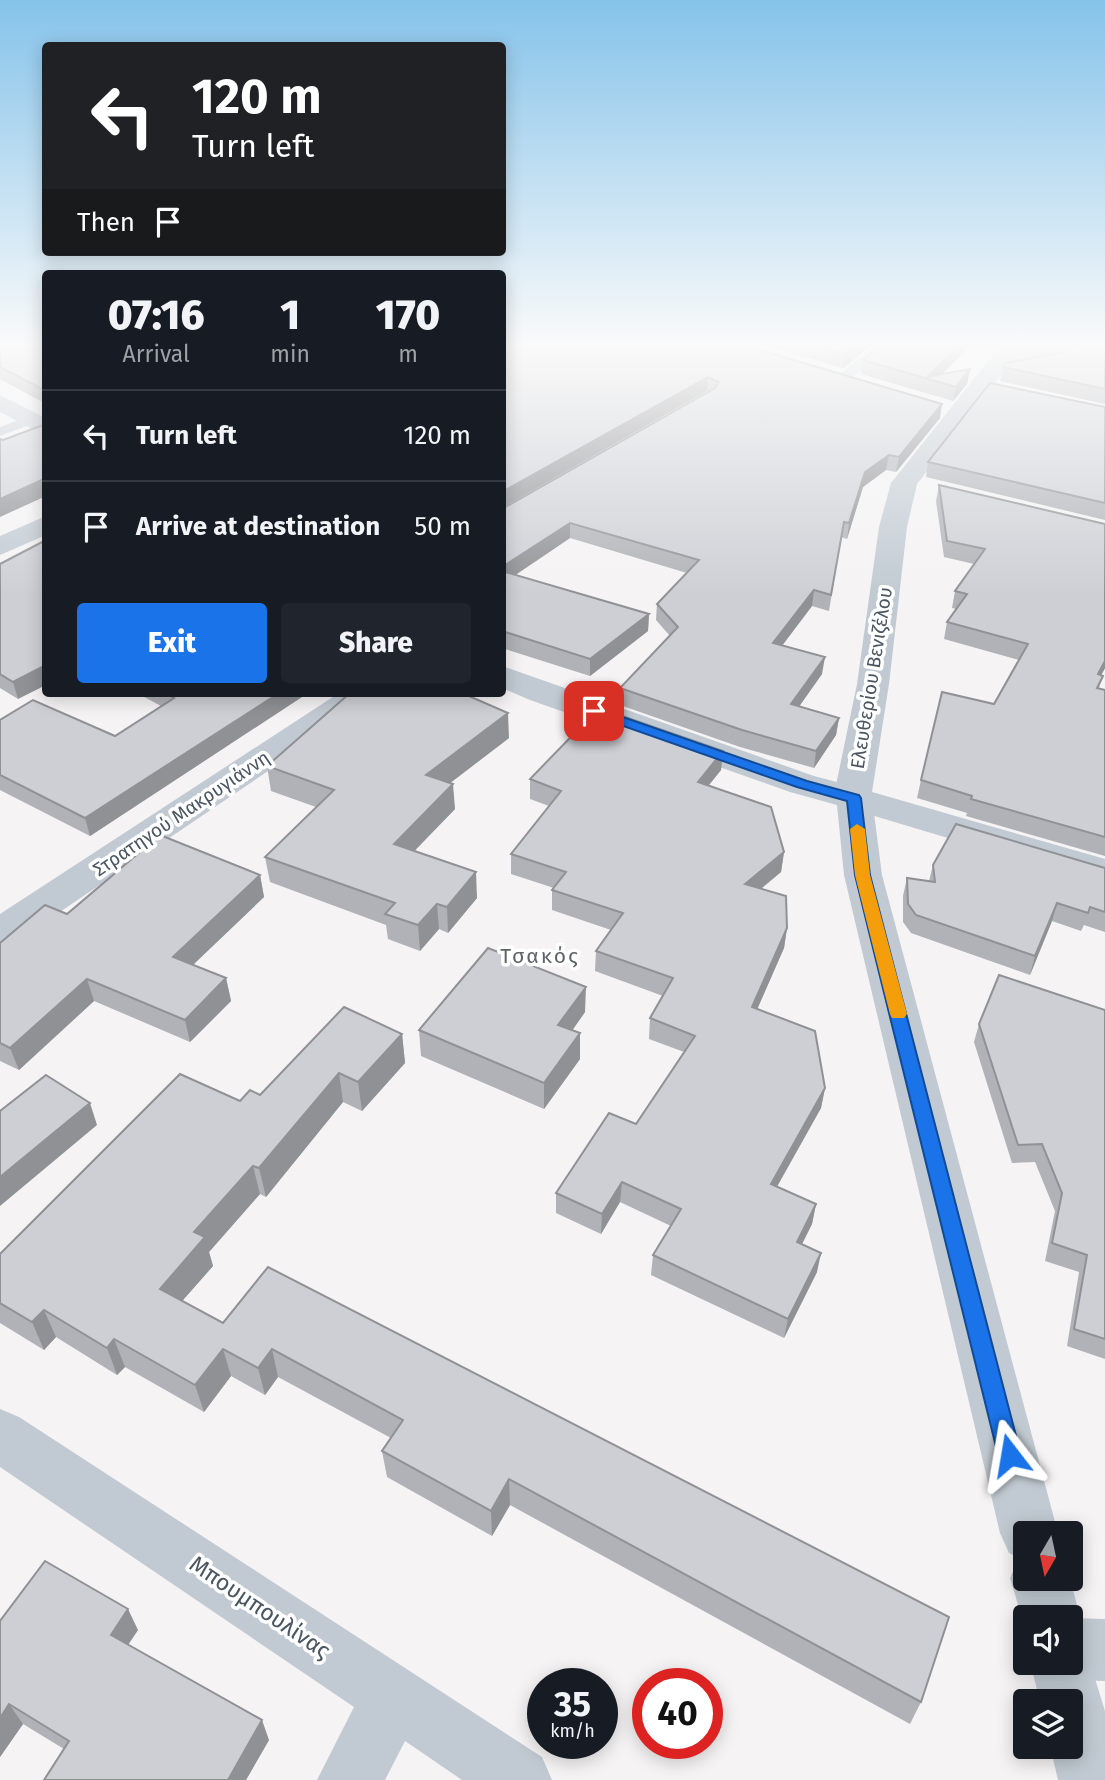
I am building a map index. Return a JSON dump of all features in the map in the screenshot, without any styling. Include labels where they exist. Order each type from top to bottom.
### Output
[{"type":"street","name":"Ελευθερίου Βενιζέλου","points":[[949,428],[892,537],[873,684],[854,785],[854,798],[863,875],[1026,1521]]},
{"type":"street","points":[[0,547],[42,526]]},
{"type":"street","points":[[506,678],[542,693],[802,784],[1105,872]]},
{"type":"street","name":"Στρατηγού Μακρυγιάννη","points":[[0,933],[355,697]]},
{"type":"street","name":"Μπουμπουλίνας","points":[[0,1435],[519,1780]]},
{"type":"street","points":[[1083,1649],[1105,1650]]},
{"type":"street","points":[[1064,1675],[1091,1780]]},
{"type":"street","points":[[349,1780],[394,1696]]},
{"type":"lane","points":[[0,432],[21,428]]},
{"type":"building","points":[[42,428],[42,480],[0,499],[0,439]]},
{"type":"building","points":[[506,428],[617,428],[506,490]]},
{"type":"building","points":[[644,428],[922,428],[899,457],[889,455],[865,472],[849,523],[844,522],[831,595],[814,590],[773,643],[825,657],[791,704],[839,718],[816,751],[742,730],[620,688],[678,627],[657,604],[699,560],[570,523],[506,564],[506,507]]},
{"type":"building","points":[[955,428],[1105,428],[1105,503],[928,462]]},
{"type":"building","points":[[939,485],[1105,524],[1105,661],[1098,674],[1103,676],[1097,688],[1105,690],[1105,837],[971,799],[972,796],[921,780],[942,692],[994,704],[1028,644],[947,622],[967,594],[955,591],[985,549],[947,541]]},
{"type":"building","points":[[42,542],[42,667],[13,682],[0,674],[0,564]]},
{"type":"building","points":[[506,572],[649,614],[590,659],[506,632]]},
{"type":"building","points":[[273,697],[85,818],[0,775],[0,720],[33,700],[115,736],[174,698]]},
{"type":"building","points":[[345,697],[471,697],[508,713],[426,775],[453,784],[394,844],[476,872],[447,907],[437,904],[418,925],[385,914],[395,903],[265,857],[334,790],[267,766]]},
{"type":"building","points":[[599,708],[723,751],[698,782],[771,807],[784,852],[745,884],[786,896],[787,928],[752,1007],[815,1031],[825,1088],[771,1184],[816,1204],[797,1242],[821,1253],[788,1319],[653,1255],[681,1209],[622,1182],[602,1214],[556,1193],[609,1113],[636,1124],[695,1036],[650,1018],[673,978],[596,951],[623,913],[552,890],[566,872],[511,854],[561,791],[530,779]]},
{"type":"building","points":[[956,824],[1105,868],[1105,912],[1090,907],[1088,913],[1057,903],[1035,956],[916,915],[908,904],[907,878],[935,882],[933,865]]},
{"type":"building","points":[[160,835],[260,875],[173,957],[226,978],[185,1020],[87,979],[10,1048],[0,1043],[0,943],[45,905],[67,914]]},
{"type":"building","points":[[488,948],[586,987],[558,1025],[580,1033],[544,1083],[419,1030]]},
{"type":"building","points":[[999,975],[1105,1010],[1105,1339],[1074,1329],[1087,1255],[1052,1243],[1062,1193],[1042,1144],[1018,1145],[979,1024]]},
{"type":"building","points":[[344,1007],[402,1034],[358,1082],[339,1073],[259,1168],[253,1166],[194,1232],[205,1237],[160,1289],[223,1323],[268,1267],[949,1617],[921,1702],[509,1479],[491,1511],[382,1451],[403,1420],[272,1349],[258,1368],[223,1349],[195,1385],[114,1339],[107,1348],[44,1310],[32,1322],[0,1303],[0,1254],[180,1074],[240,1101],[250,1090],[260,1095]]},
{"type":"building","points":[[46,1075],[90,1103],[0,1177],[0,1111]]},
{"type":"building","points":[[45,1561],[128,1609],[111,1635],[262,1720],[228,1780],[44,1780],[69,1741],[9,1704],[0,1718],[0,1621]]},
{"type":"slow traffic","points":[[857,829],[863,875],[898,1014]]},
{"type":"district","name":"Τσακός","points":[[540,956]]},
{"type":"route","points":[[594,711],[802,784],[854,798],[863,875],[1010,1455]]}]
